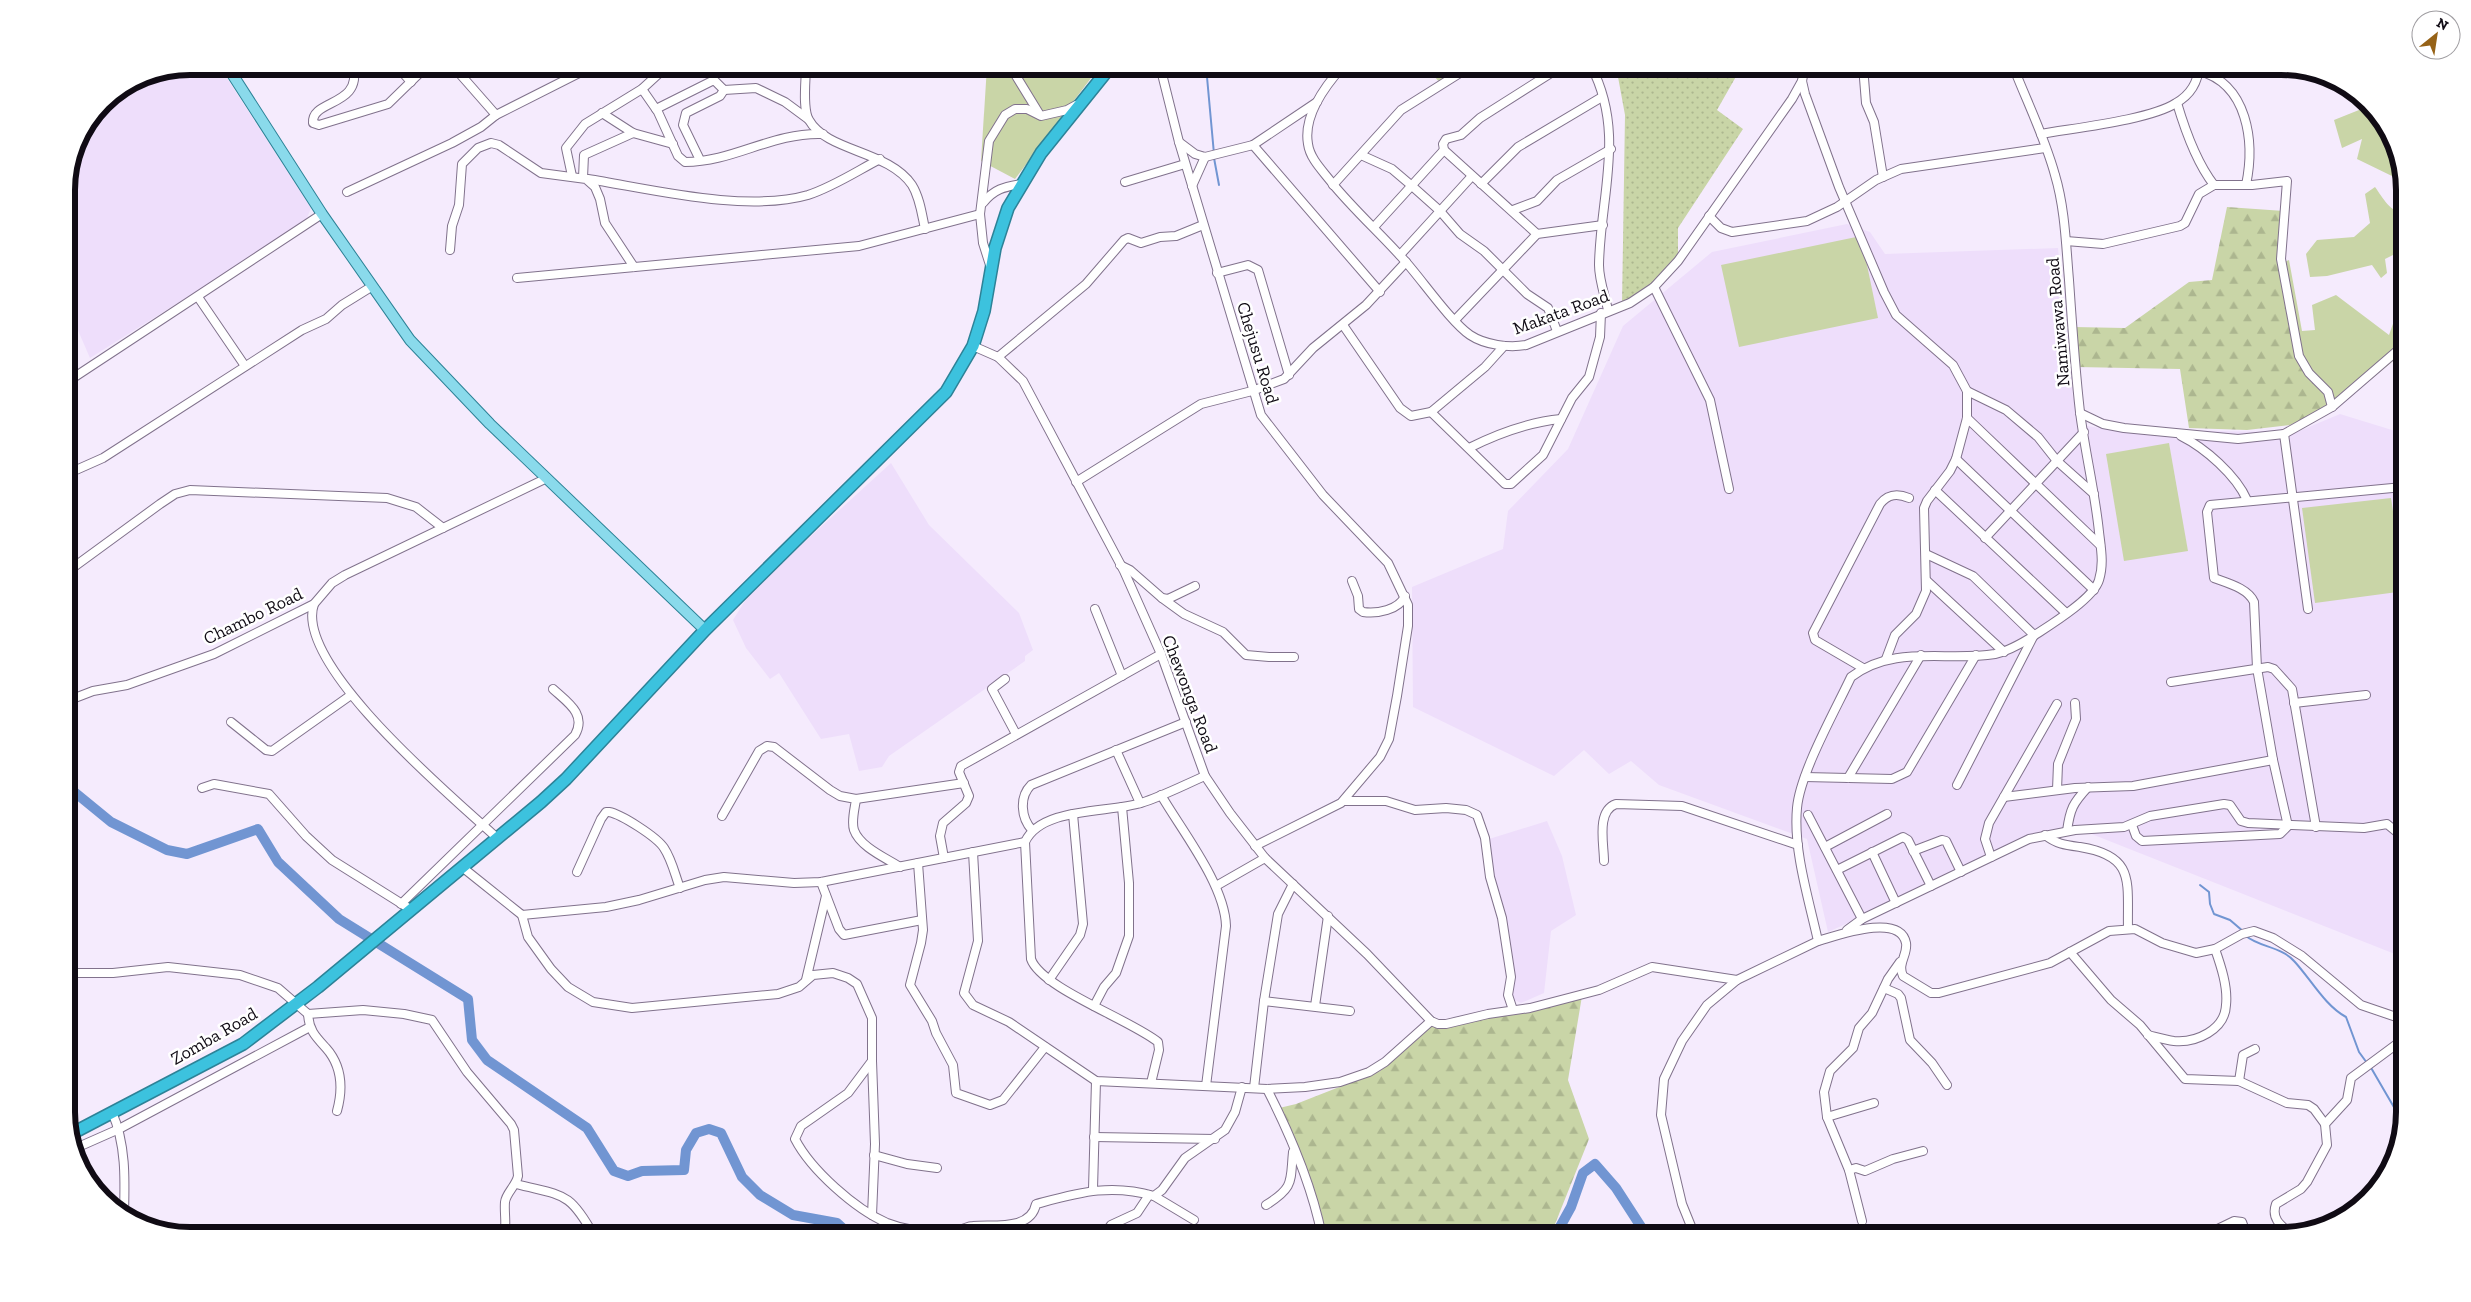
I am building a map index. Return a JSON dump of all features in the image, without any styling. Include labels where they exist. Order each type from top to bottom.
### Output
[{"type":"highway","name":"Zomba Road","points":[[77,1131],[243,1044],[296,1004],[364,948],[384,931],[406,906],[462,867],[497,838],[566,779],[705,630],[817,518],[935,406],[958,375],[973,346],[984,311],[1002,226],[1021,184],[1040,153],[1103,75]]},
{"type":"main road","points":[[233,75],[322,214],[371,287],[410,340],[444,378],[705,630]]},
{"type":"street","points":[[353,75],[353,82],[346,96],[314,114],[313,123],[319,125],[388,104],[418,75]]},
{"type":"street","points":[[405,75],[411,82]]},
{"type":"street","points":[[461,75],[496,115]]},
{"type":"street","points":[[347,192],[452,143],[481,127],[496,115],[575,75]]},
{"type":"street","points":[[572,176],[566,155],[569,143],[585,124],[642,89],[657,75]]},
{"type":"street","points":[[806,75],[808,119]]},
{"type":"street","points":[[1016,75],[1041,116]]},
{"type":"street","name":"Chejusu Road","points":[[1162,75],[1185,164],[1217,273],[1252,391],[1264,420],[1323,495],[1388,563],[1405,596],[1408,626],[1397,696],[1386,746],[1380,757],[1345,801]]},
{"type":"street","name":"Makata Road","points":[[1336,75],[1317,102],[1308,129],[1308,146],[1313,158],[1333,185],[1374,227],[1470,335],[1504,346],[1526,345],[1630,303],[1654,287],[1678,261],[1792,100],[1802,81]]},
{"type":"street","points":[[1333,185],[1401,110],[1457,75]]},
{"type":"street","points":[[1537,234],[1513,210],[1444,150],[1443,144],[1446,139],[1461,135],[1480,118],[1548,75]]},
{"type":"street","points":[[1431,412],[1505,484],[1509,485],[1544,455],[1572,398],[1589,377],[1605,312],[1599,267],[1611,149],[1602,97],[1594,75]]},
{"type":"street","points":[[1803,75],[1802,81],[1844,200],[1884,292],[1896,315],[1953,365],[1967,391],[1967,418],[1956,459],[1927,501],[1923,516],[1928,581],[1926,592],[1918,609],[1895,635],[1886,659]]},
{"type":"street","points":[[1864,75],[1866,103],[1874,122],[1883,177]]},
{"type":"street","name":"Namiwawa Road","points":[[2017,75],[2056,176],[2066,241],[2080,413],[2102,555],[2099,582],[2094,590]]},
{"type":"street","points":[[2041,134],[2146,114],[2177,103],[2195,84],[2197,75]]},
{"type":"street","points":[[2212,75],[2224,82],[2232,90],[2249,127],[2251,150],[2246,185]]},
{"type":"street","points":[[656,108],[714,80],[724,90],[756,88],[785,102],[808,119],[823,134]]},
{"type":"street","points":[[642,89],[656,108],[682,161],[730,155],[776,138],[801,133],[823,134],[880,159],[911,184],[918,198],[925,229]]},
{"type":"street","points":[[700,160],[683,125],[686,113],[720,96],[724,90]]},
{"type":"street","points":[[1481,184],[1518,147],[1602,97]]},
{"type":"street","points":[[1179,142],[1195,154],[1205,157],[1252,145],[1317,102]]},
{"type":"street","points":[[992,269],[983,243],[980,214],[989,141],[1005,115],[1015,109],[1027,109],[1041,116],[1067,110],[1080,103]]},
{"type":"street","points":[[2177,103],[2192,144],[2214,185]]},
{"type":"street","points":[[602,113],[633,133],[673,144]]},
{"type":"street","points":[[633,133],[584,156],[585,178],[595,186],[600,199],[604,223],[634,267]]},
{"type":"street","points":[[450,250],[452,226],[459,205],[461,170],[464,160],[478,148],[495,143],[541,173],[551,176],[572,176],[714,200],[793,198],[823,189],[880,159]]},
{"type":"street","points":[[1252,145],[1380,292]]},
{"type":"street","points":[[1709,216],[1721,228],[1732,232],[1807,221],[1837,207],[1844,200],[1883,177],[1901,169],[2045,148]]},
{"type":"street","points":[[1513,210],[1535,202],[1557,180],[1611,149]]},
{"type":"street","points":[[1374,227],[1444,150]]},
{"type":"street","points":[[1361,155],[1392,169],[1440,211],[1460,234],[1484,252],[1527,294],[1548,308],[1557,331]]},
{"type":"street","points":[[1192,186],[1205,157]]},
{"type":"street","points":[[1125,182],[1185,164]]},
{"type":"street","points":[[1076,482],[1201,404],[1252,391],[1279,382],[1290,375],[1313,348],[1343,325],[1380,292],[1440,211],[1472,176]]},
{"type":"street","points":[[2066,241],[2103,244],[2180,226],[2185,223],[2199,194],[2214,185],[2246,185],[2287,181],[2281,259],[2299,356],[2309,373],[2328,392],[2332,407]]},
{"type":"street","points":[[982,205],[991,192],[1001,187],[1021,184]]},
{"type":"street","points":[[75,376],[322,214]]},
{"type":"street","points":[[517,278],[859,246],[980,214]]},
{"type":"street","points":[[998,357],[1086,284],[1126,238],[1141,244],[1160,237],[1176,236],[1203,225]]},
{"type":"street","points":[[1455,320],[1537,234],[1603,225]]},
{"type":"street","points":[[1217,273],[1248,264],[1258,270],[1290,375]]},
{"type":"street","points":[[75,470],[103,458],[302,330],[326,319],[342,305],[371,287]]},
{"type":"street","points":[[1654,287],[1710,400],[1728,489]]},
{"type":"street","points":[[198,297],[245,366]]},
{"type":"street","points":[[1343,325],[1400,408],[1411,416],[1431,412],[1485,367],[1504,346]]},
{"type":"street","name":"Chewonga Road","points":[[973,346],[998,357],[1023,381],[1120,565],[1162,654],[1205,776],[1265,858],[1328,916],[1431,1021]]},
{"type":"street","points":[[2080,413],[2111,426],[2238,439],[2284,434],[2332,407],[2396,351]]},
{"type":"street","points":[[1967,391],[2006,410],[2038,438],[2057,462],[2094,494]]},
{"type":"street","points":[[1967,418],[2100,545]]},
{"type":"street","points":[[1469,448],[1488,439],[1533,424],[1561,419]]},
{"type":"street","points":[[1985,538],[2084,432]]},
{"type":"street","points":[[2174,432],[2205,450],[2234,481],[2247,500]]},
{"type":"street","points":[[2284,434],[2308,609]]},
{"type":"street","points":[[1818,941],[1798,845],[1797,806],[1805,778],[1851,677],[1862,668],[1886,659],[1921,655],[1976,655],[2004,652],[2034,635],[2066,613],[2094,590],[1956,459]]},
{"type":"street","name":"Chambo Road","points":[[75,698],[93,691],[127,685],[214,654],[314,604],[338,578],[547,478]]},
{"type":"street","points":[[2288,826],[2273,760],[2258,668],[2254,602],[2250,596],[2239,588],[2214,578],[2207,512],[2210,506],[2215,504],[2396,487]]},
{"type":"street","points":[[75,565],[175,494],[190,490],[387,498],[416,507],[443,528]]},
{"type":"street","points":[[1935,490],[2066,613]]},
{"type":"street","points":[[1862,668],[1815,640],[1813,633],[1880,504],[1886,497],[1891,495],[1909,498]]},
{"type":"street","points":[[1926,554],[1973,576],[2034,635]]},
{"type":"street","points":[[1120,565],[1130,570],[1148,587],[1184,614],[1223,632],[1246,655],[1269,658],[1294,657]]},
{"type":"street","points":[[1352,581],[1358,596],[1359,609],[1363,612],[1398,606],[1405,596]]},
{"type":"street","points":[[1928,581],[2004,652]]},
{"type":"street","points":[[1162,598],[1168,598],[1195,586]]},
{"type":"street","points":[[1133,592],[1148,587]]},
{"type":"street","points":[[314,604],[312,613],[318,643],[329,664],[351,694],[391,738],[497,838]]},
{"type":"street","points":[[1095,609],[1122,676]]},
{"type":"street","points":[[1957,785],[2034,635]]},
{"type":"street","points":[[944,858],[941,828],[943,823],[966,803],[969,796],[959,771],[961,766],[1162,654]]},
{"type":"street","points":[[1848,778],[1921,655]]},
{"type":"street","points":[[1805,778],[1892,780],[1907,772],[1976,655]]},
{"type":"street","points":[[2171,682],[2258,668],[2268,667],[2274,670],[2292,690],[2316,827]]},
{"type":"street","points":[[1005,679],[992,689],[1016,734]]},
{"type":"street","points":[[202,788],[214,784],[269,794],[306,836],[332,860],[406,906],[482,824],[528,782],[578,730],[580,722],[575,710],[553,689]]},
{"type":"street","points":[[231,722],[266,750],[272,751],[351,694]]},
{"type":"street","points":[[2294,703],[2366,695]]},
{"type":"street","points":[[2057,790],[2058,764],[2076,719],[2075,703]]},
{"type":"street","points":[[1991,857],[1984,839],[1985,832],[2057,704]]},
{"type":"street","points":[[1032,830],[1024,819],[1023,806],[1024,794],[1030,784],[1186,722]]},
{"type":"street","points":[[722,816],[758,751],[767,746],[780,749],[840,796],[856,799],[964,783]]},
{"type":"street","points":[[1116,750],[1140,803]]},
{"type":"street","points":[[2004,797],[2088,787],[2133,786],[2273,760]]},
{"type":"street","points":[[1151,1083],[1159,1050],[1158,1042],[1050,980],[1038,972],[1031,959],[1025,842],[1032,830],[1046,822],[1073,814],[1140,803],[1205,776]]},
{"type":"street","points":[[2067,831],[2070,811],[2076,800],[2088,787]]},
{"type":"street","points":[[1161,795],[1216,886],[1222,900],[1226,926],[1206,1086]]},
{"type":"street","points":[[856,799],[853,820],[854,831],[862,841],[900,867]]},
{"type":"street","points":[[1255,846],[1345,801],[1386,801],[1416,810],[1446,808],[1466,810],[1477,814],[1485,838],[1490,877],[1502,918],[1511,977],[1508,996],[1513,1010]]},
{"type":"street","points":[[1604,862],[1604,817],[1610,806],[1616,804],[1682,806],[1798,845]]},
{"type":"street","points":[[1841,933],[1862,919],[1896,902],[2030,839],[2045,835],[2067,831],[2132,826],[2150,816],[2224,804],[2233,808],[2244,822],[2288,826],[2364,828],[2387,824],[2396,831]]},
{"type":"street","points":[[1094,1006],[1104,987],[1116,973],[1129,936],[1129,883],[1122,807]]},
{"type":"street","points":[[577,872],[601,819],[606,812],[609,812],[642,830],[660,843],[669,856],[680,888]]},
{"type":"street","points":[[1050,980],[1080,935],[1083,924],[1073,814]]},
{"type":"street","points":[[1825,847],[1887,814]]},
{"type":"street","points":[[1808,815],[1862,919]]},
{"type":"street","points":[[2132,826],[2136,836],[2142,841],[2280,834],[2288,826]]},
{"type":"street","points":[[2045,835],[2055,844],[2092,849],[2111,856],[2119,862],[2123,867],[2127,882],[2128,929]]},
{"type":"street","points":[[1837,870],[1903,837],[1908,840],[1930,886]]},
{"type":"street","points":[[1913,851],[1942,840],[1946,841],[1961,872]]},
{"type":"street","points":[[522,915],[606,907],[724,877],[794,883],[821,882],[1025,842]]},
{"type":"street","points":[[973,852],[978,941],[964,993],[973,1004],[1009,1022],[1096,1081],[1267,1089],[1314,1086],[1360,1076],[1385,1062],[1431,1021],[1441,1024],[1599,990],[1652,967],[1737,980]]},
{"type":"street","points":[[1872,852],[1896,902]]},
{"type":"street","points":[[1216,886],[1265,858]]},
{"type":"street","points":[[918,864],[922,920],[921,943],[910,984],[932,1021],[936,1033],[953,1065],[956,1093],[990,1104],[1003,1100],[1045,1046]]},
{"type":"street","points":[[462,867],[522,915],[528,938],[557,975],[581,996],[606,1005],[632,1008],[778,994],[799,988],[806,980],[821,973],[834,973],[848,978],[856,984],[872,1018],[874,1155],[872,1215]]},
{"type":"street","points":[[821,882],[839,929],[844,935],[922,920]]},
{"type":"street","points":[[1254,1088],[1264,1001],[1278,914],[1294,884]]},
{"type":"street","points":[[806,980],[826,896]]},
{"type":"street","points":[[1315,1006],[1328,916]]},
{"type":"street","points":[[1691,1227],[1682,1204],[1664,1130],[1660,1105],[1662,1086],[1672,1061],[1698,1016],[1707,1005],[1737,980],[1818,941],[1841,933],[1885,927],[1895,930],[1904,936],[1906,944],[1900,962],[1889,977],[1872,1013],[1859,1028],[1853,1048],[1829,1074],[1824,1092],[1827,1117],[1849,1170],[1862,1221]]},
{"type":"street","points":[[1900,962],[1901,972],[1906,980],[1931,993],[1939,993],[2050,963],[2104,932],[2128,929],[2141,931],[2162,942],[2196,953],[2215,949],[2246,933],[2259,932],[2273,938],[2302,956],[2361,1005],[2396,1017]]},
{"type":"street","points":[[2148,1035],[2175,1041],[2195,1039],[2218,1025],[2226,1004],[2222,969],[2215,949]]},
{"type":"street","points":[[2070,952],[2111,1000],[2148,1035],[2185,1079],[2239,1081],[2287,1103],[2308,1105],[2314,1109],[2325,1124],[2327,1145],[2307,1182],[2301,1189],[2280,1200],[2275,1206],[2276,1220],[2283,1227]]},
{"type":"street","points":[[75,973],[113,973],[168,967],[200,969],[260,980],[278,988],[308,1014],[363,1010],[404,1014],[432,1020],[467,1072],[514,1130],[518,1168],[516,1184],[505,1200],[506,1227]]},
{"type":"street","points":[[1884,988],[1898,994],[1901,998],[1910,1040],[1932,1063],[1947,1086]]},
{"type":"street","points":[[1264,1001],[1350,1011]]},
{"type":"street","points":[[308,1014],[308,1028],[333,1057],[338,1069],[341,1080],[341,1096],[337,1111]]},
{"type":"street","points":[[80,1146],[119,1129],[308,1028]]},
{"type":"street","points":[[2325,1124],[2347,1100],[2351,1078],[2396,1045]]},
{"type":"street","points":[[2239,1081],[2242,1055],[2255,1049]]},
{"type":"street","points":[[872,1061],[848,1093],[801,1126],[795,1139],[822,1178],[872,1215],[897,1227]]},
{"type":"street","points":[[1093,1189],[1096,1081]]},
{"type":"street","points":[[1110,1227],[1137,1213],[1152,1195],[1162,1190],[1185,1158],[1215,1139],[1231,1122],[1242,1087]]},
{"type":"street","points":[[1267,1089],[1294,1150],[1319,1227]]},
{"type":"street","points":[[1827,1117],[1874,1103]]},
{"type":"street","points":[[112,1112],[119,1129],[123,1150],[124,1206]]},
{"type":"street","points":[[1094,1138],[1215,1139]]},
{"type":"street","points":[[1266,1205],[1280,1196],[1291,1180],[1294,1150]]},
{"type":"street","points":[[1849,1170],[1856,1168],[1865,1171],[1893,1159],[1923,1151]]},
{"type":"street","points":[[874,1155],[907,1164],[937,1168]]},
{"type":"street","points":[[516,1184],[566,1197],[584,1217],[589,1227]]},
{"type":"street","points":[[967,1227],[971,1225],[1008,1225],[1029,1217],[1033,1214],[1036,1204],[1093,1189],[1152,1195],[1194,1220]]},
{"type":"street","points":[[2220,1227],[2234,1220],[2242,1222],[2244,1227]]},
{"type":"shaded area","points":[[225,75],[311,208],[305,223],[90,358],[75,323],[75,183],[81,153],[90,133],[109,109],[126,94],[139,87],[153,81],[175,76]]},
{"type":"shaded area","points":[[1847,224],[1870,232],[1885,254],[2058,248],[2073,398],[2087,426],[2114,430],[2297,432],[2340,414],[2396,431],[2396,954],[2089,833],[2056,829],[1828,932],[1807,839],[1659,785],[1631,761],[1609,774],[1584,750],[1554,776],[1413,707],[1412,587],[1503,549],[1508,511],[1568,449],[1623,326],[1712,252]]},
{"type":"shaded area","points":[[891,463],[929,525],[1019,613],[1033,650],[1025,656],[1025,661],[889,756],[882,767],[859,771],[849,734],[821,739],[779,673],[770,679],[746,648],[733,620],[750,593],[766,577]]},
{"type":"shaded area","points":[[1547,821],[1562,856],[1576,915],[1551,931],[1544,993],[1521,1003],[1510,998],[1511,965],[1507,924],[1492,873],[1489,839]]},
{"type":"green space","points":[[986,75],[1093,75],[1015,179],[981,161]]},
{"type":"green space","points":[[1433,75],[1457,75],[1442,85]]},
{"type":"green space","points":[[1618,75],[1737,75],[1717,110],[1743,129],[1678,228],[1678,261],[1654,287],[1622,306],[1625,115]]},
{"type":"green space","points":[[2359,106],[2377,126],[2390,153],[2395,177],[2357,159],[2362,139],[2342,148],[2334,120],[2359,110]]},
{"type":"green space","points":[[2375,187],[2384,200],[2396,211],[2396,254],[2385,259],[2387,273],[2381,278],[2372,265],[2327,276],[2310,277],[2306,254],[2317,240],[2354,237],[2370,223],[2365,194]]},
{"type":"green space","points":[[2227,207],[2284,211],[2280,264],[2288,305],[2332,406],[2290,425],[2247,430],[2189,428],[2180,369],[2077,367],[2074,327],[2125,328],[2189,282],[2212,280]]},
{"type":"green space","points":[[1861,236],[1878,318],[1739,347],[1721,265]]},
{"type":"green space","points":[[2289,260],[2302,331],[2315,330],[2312,305],[2336,295],[2389,335],[2396,315],[2396,359],[2349,398],[2332,406],[2325,391],[2296,361],[2280,264]]},
{"type":"green space","points":[[2169,443],[2188,551],[2124,561],[2106,454]]},
{"type":"green space","points":[[2391,498],[2396,531],[2396,592],[2315,603],[2302,508]]},
{"type":"green space","points":[[1582,996],[1568,1080],[1589,1139],[1554,1227],[1323,1227],[1322,1215],[1275,1109],[1296,1104],[1380,1071],[1429,1026]]},
{"type":"waterway","points":[[1207,75],[1214,154]]},
{"type":"waterway","points":[[1214,158],[1219,185]]},
{"type":"waterway","points":[[75,793],[111,822],[167,850],[187,854],[258,829],[278,862],[339,919],[468,999],[472,1040],[487,1060],[587,1128],[614,1171],[628,1176],[642,1171],[684,1170],[686,1150],[696,1133],[709,1129],[721,1133],[742,1177],[760,1195],[793,1215],[837,1223],[841,1227]]},
{"type":"waterway","points":[[2200,885],[2209,892],[2210,904],[2214,914],[2230,920],[2244,932]]},
{"type":"waterway","points":[[2246,936],[2257,943],[2289,956],[2294,961],[2331,1006],[2346,1017],[2359,1052],[2367,1063]]},
{"type":"waterway","points":[[2370,1066],[2396,1112]]},
{"type":"waterway","points":[[1560,1227],[1571,1207],[1583,1173],[1595,1164],[1616,1188],[1641,1227]]}]
